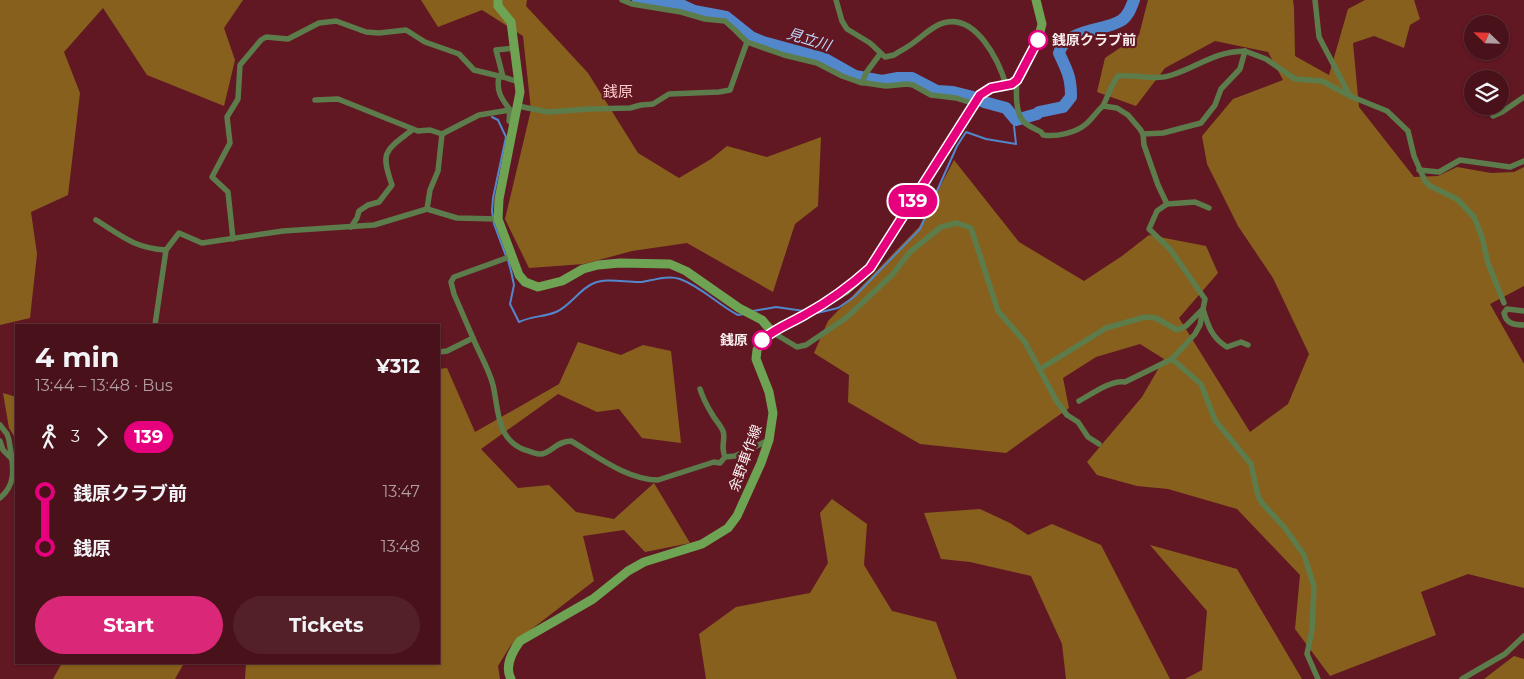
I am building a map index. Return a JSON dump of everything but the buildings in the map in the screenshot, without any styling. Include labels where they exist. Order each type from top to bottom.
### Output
[{"type":"main road","points":[[498,0],[498,6],[512,22],[520,92],[514,108],[514,125],[499,199],[498,219],[519,275],[525,282],[538,287],[562,280],[583,269],[598,265],[620,262],[670,264],[686,271],[739,308],[762,320],[772,332]]},
{"type":"main road","points":[[1017,80],[1038,40],[1042,24],[1036,0]]},
{"type":"main road","name":"余野車作線","points":[[511,679],[508,674],[509,662],[513,650],[520,641],[593,598],[628,571],[644,562],[702,544],[728,528],[737,516],[761,463],[769,440],[774,413],[769,392],[756,359],[757,350],[762,340],[772,332],[845,291],[870,268],[980,95],[991,88],[1006,85],[1017,80]]},
{"type":"street","points":[[622,0],[632,4],[681,12],[705,19],[725,21],[747,42],[784,55],[817,63],[828,67],[842,76],[886,86],[907,84],[931,95],[956,98],[975,104]]},
{"type":"street","points":[[836,0],[842,21],[847,29],[870,43],[885,57],[894,55],[936,26],[947,22],[958,22],[982,37],[998,63],[1006,85]]},
{"type":"street","points":[[1315,0],[1319,37],[1350,96]]},
{"type":"street","points":[[233,239],[228,192],[212,177],[230,143],[227,117],[238,99],[240,65],[261,40],[266,37],[288,39],[319,23],[336,21],[366,32],[380,33],[406,30],[425,42],[459,54],[474,70],[519,82]]},
{"type":"street","points":[[315,100],[338,99],[412,130],[430,130],[442,134],[479,115],[514,108],[548,112],[630,108],[653,104],[669,94],[730,90],[747,42]]},
{"type":"street","points":[[514,108],[500,96],[498,89],[501,76],[496,50],[515,48]]},
{"type":"street","points":[[1017,80],[1016,90],[1022,119],[1041,132],[1042,135],[1061,134],[1080,129],[1087,124],[1103,106],[1110,94],[1112,84],[1118,76],[1171,76],[1216,55],[1245,51],[1266,59],[1295,79],[1322,81],[1350,96],[1388,111],[1408,131],[1414,156],[1425,180],[1430,186],[1456,199],[1474,217],[1482,237],[1488,263],[1504,303]]},
{"type":"street","points":[[1143,134],[1163,133],[1201,123],[1215,105],[1221,88],[1240,69],[1245,51]]},
{"type":"street","points":[[864,80],[880,54]]},
{"type":"street","points":[[1493,116],[1524,97]]},
{"type":"street","points":[[1103,106],[1117,108],[1128,115],[1143,134],[1144,145],[1167,204]]},
{"type":"street","points":[[351,227],[357,218],[358,211],[368,205],[379,202],[392,185],[386,154],[389,147],[412,130]]},
{"type":"street","points":[[427,208],[430,190],[438,170],[442,134]]},
{"type":"street","points":[[1419,170],[1439,172],[1460,160],[1510,167],[1524,161]]},
{"type":"street","points":[[1078,402],[1099,390],[1120,381],[1125,382],[1172,359],[1195,334],[1200,324],[1205,299],[1170,250],[1149,229],[1157,211],[1167,204],[1195,202],[1209,208]]},
{"type":"street","points":[[156,324],[166,250],[179,233],[202,243],[283,231],[374,225],[427,208],[457,218],[498,219]]},
{"type":"street","points":[[96,220],[136,245],[148,249],[166,250]]},
{"type":"street","points":[[772,332],[797,347],[806,345],[846,318],[892,275],[900,262],[924,240],[941,227],[957,223],[971,228],[998,311],[1025,342],[1056,400],[1067,415],[1078,422],[1088,437],[1099,444]]},
{"type":"street","points":[[512,256],[454,277],[451,282],[454,294],[492,383],[501,428],[508,440],[516,446],[539,454],[545,454],[562,441],[571,441],[612,465],[649,480],[658,480],[714,462],[720,463],[725,457],[735,456],[769,440]]},
{"type":"street","points":[[1040,369],[1106,328],[1145,317],[1156,318],[1177,330],[1186,326],[1203,309]]},
{"type":"street","points":[[1203,309],[1212,335],[1219,342],[1227,347],[1241,342],[1248,345]]},
{"type":"street","points":[[1524,311],[1506,309],[1504,313],[1507,320],[1516,325],[1524,325]]},
{"type":"street","points":[[440,352],[447,351],[473,338]]},
{"type":"street","points":[[1172,359],[1200,384],[1215,420],[1251,464],[1258,496],[1262,504],[1285,528],[1304,555],[1314,586],[1312,630],[1307,654],[1318,679]]},
{"type":"street","points":[[700,389],[713,417],[722,429],[724,437],[722,444],[725,457]]},
{"type":"street","points":[[0,425],[9,440],[13,477],[12,484],[0,498]]},
{"type":"street","points":[[9,440],[15,438]]},
{"type":"street","points":[[0,441],[3,450],[12,458]]},
{"type":"street","points":[[1462,679],[1505,654],[1524,636]]},
{"type":"shaded area","points":[[0,0],[243,0],[224,28],[235,60],[224,106],[147,75],[103,8],[64,52],[80,93],[68,195],[31,212],[37,254],[30,318],[0,325]]},
{"type":"shaded area","points":[[421,0],[527,0],[526,6],[588,73],[638,153],[679,178],[711,159],[727,146],[767,157],[821,137],[818,206],[795,224],[773,292],[687,243],[632,251],[584,264],[529,268],[505,219],[531,110],[523,36],[482,10],[438,27]]},
{"type":"shaded area","points":[[1148,0],[1293,0],[1295,56],[1329,75],[1348,9],[1365,0],[1414,0],[1420,19],[1410,25],[1404,48],[1374,36],[1353,43],[1359,107],[1414,177],[1438,176],[1457,167],[1491,173],[1514,172],[1524,167],[1524,286],[1490,304],[1524,364],[1524,588],[1468,574],[1421,592],[1436,635],[1330,676],[1295,629],[1300,575],[1237,509],[1168,489],[1137,486],[1097,475],[1087,462],[1142,397],[1164,359],[1140,344],[1096,357],[1063,378],[1069,408],[1006,453],[920,444],[848,402],[849,375],[814,353],[828,321],[919,227],[954,160],[1019,242],[1084,281],[1122,256],[1149,235],[1206,246],[1218,273],[1179,318],[1250,432],[1288,404],[1309,354],[1273,278],[1238,226],[1207,164],[1202,136],[1233,99],[1283,80],[1268,52],[1215,41],[1165,68],[1136,106],[1097,92],[1105,58],[1139,35]]},
{"type":"shaded area","points":[[578,342],[621,355],[643,345],[671,351],[681,443],[642,438],[619,409],[597,412],[558,394],[481,449],[518,488],[549,485],[576,512],[614,519],[654,483],[690,543],[645,552],[624,530],[583,536],[594,581],[511,645],[498,666],[500,679],[245,679],[246,664],[440,664],[440,369],[447,368],[475,432],[559,384]]},
{"type":"shaded area","points":[[3,393],[15,397],[15,437],[9,428]]},
{"type":"shaded area","points":[[832,499],[867,524],[864,565],[892,611],[936,622],[957,679],[706,679],[699,634],[736,607],[810,593],[828,563],[820,513]]},
{"type":"shaded area","points":[[980,509],[1010,523],[1028,535],[1052,524],[1101,545],[1170,679],[1066,679],[1062,644],[1031,576],[970,562],[941,559],[924,513]]},
{"type":"shaded area","points":[[1150,545],[1237,569],[1302,679],[1185,679],[1202,670],[1207,611]]},
{"type":"shaded area","points":[[1514,656],[1524,659],[1524,679],[1484,679]]},
{"type":"shaded area","points":[[61,664],[183,664],[175,679],[53,679]]},
{"type":"waterway","name":"見立川","points":[[638,0],[663,4],[679,4],[694,11],[726,17],[751,37],[825,59],[855,76],[882,81],[912,78],[937,91],[953,92],[973,97]]},
{"type":"waterway","points":[[984,102],[1006,108],[1016,120],[1039,112],[1063,107],[1071,97],[1069,79],[1059,53],[1063,45],[1077,35],[1106,27],[1122,20],[1128,13],[1134,0]]},
{"type":"waterway","points":[[492,117],[498,120],[506,137],[492,211],[494,224],[506,256]]},
{"type":"waterway","points":[[817,313],[838,308],[854,297],[920,229],[957,146],[966,132],[986,139],[1016,144],[1014,126],[1016,120]]},
{"type":"waterway","points":[[508,260],[514,285],[510,304],[519,322],[556,312],[566,306],[587,287],[598,282],[642,282],[666,278],[675,278],[688,282],[731,311],[738,315],[744,314]]},
{"type":"waterway","points":[[753,311],[776,307],[804,311]]},
{"type":"bus line","name":"139","points":[[762,340],[783,325],[805,315],[845,291],[870,268],[980,95],[991,88],[1012,84],[1017,80],[1038,40]]},
{"type":"place","name":"銭原クラブ前","points":[[1038,40]]},
{"type":"place","name":"銭原","points":[[762,340]]},
{"type":"district","name":"銭原","points":[[618,91]]}]
